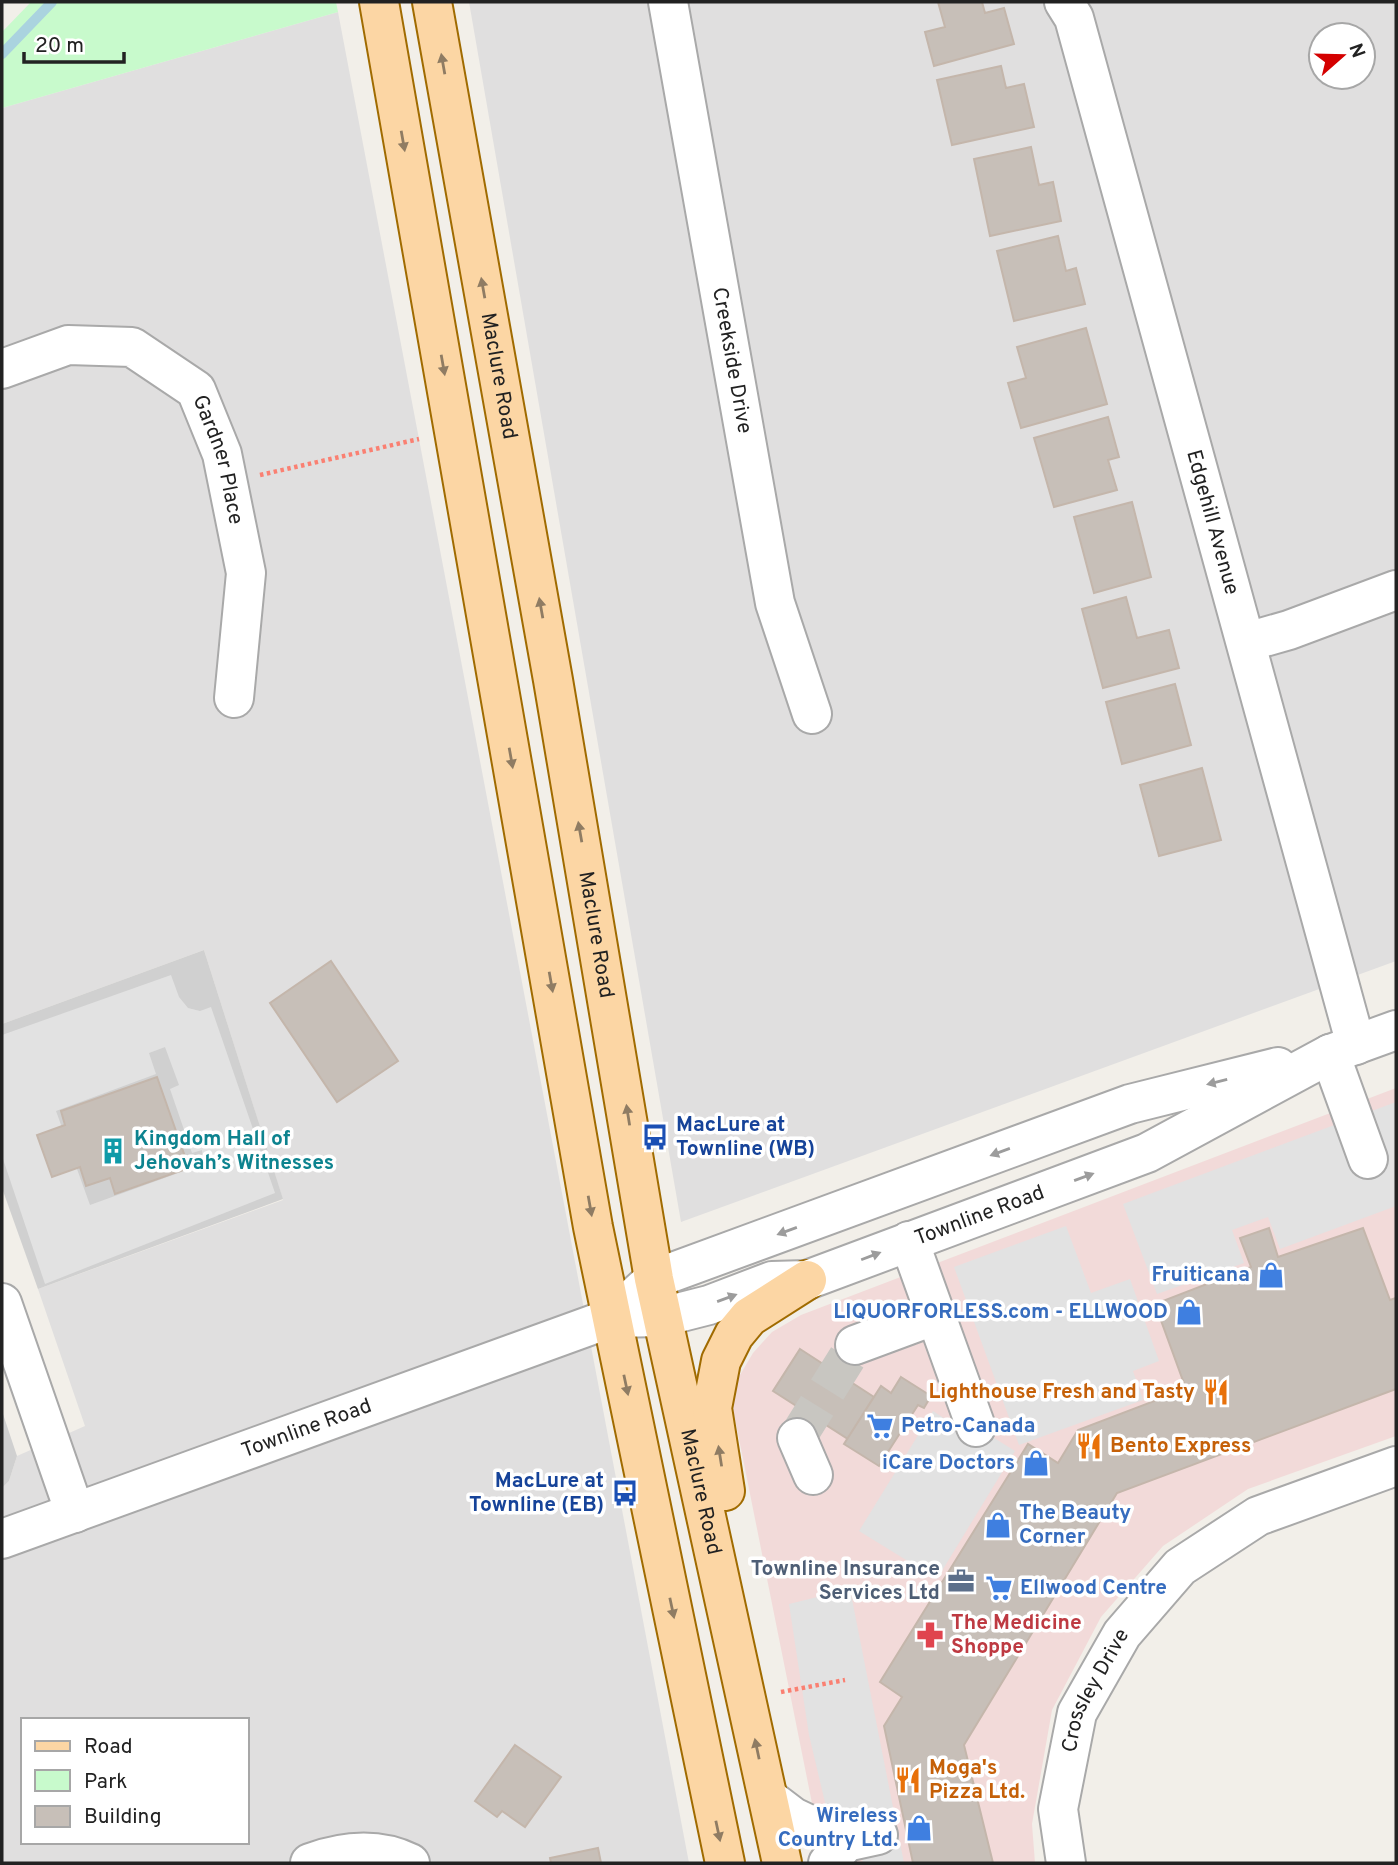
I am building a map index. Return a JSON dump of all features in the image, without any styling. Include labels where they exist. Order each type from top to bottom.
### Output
[{"type":"main road","points":[[379,2],[611,1318],[725,1863]]},
{"type":"main road","name":"Maclure Road","points":[[432,2],[554,680],[654,1279],[782,1863]]},
{"type":"main road","points":[[713,1546],[727,1504],[712,1408],[721,1361],[734,1335],[749,1317],[807,1280]]},
{"type":"street","name":"Creekside Drive","points":[[668,2],[775,603],[812,714]]},
{"type":"street","name":"Edgehill Avenue","points":[[1064,2],[1074,18],[1247,642],[1368,1159]]},
{"type":"street","name":"Gardner Place","points":[[2,369],[68,345],[132,347],[196,390],[222,454],[246,573],[234,698]]},
{"type":"street","points":[[1247,642],[1396,590]]},
{"type":"street","name":"Townline Road","points":[[611,1318],[654,1279],[1130,1104],[1343,1049],[1396,1030]]},
{"type":"street","name":"Townline Road","points":[[2,1539],[611,1318],[662,1317],[709,1305],[772,1281],[807,1280],[1147,1153],[1343,1049]]},
{"type":"street","points":[[909,1241],[976,1427]]},
{"type":"street","points":[[2,1303],[75,1513]]},
{"type":"street","points":[[855,1345],[936,1315]]},
{"type":"street","points":[[797,1438],[813,1475]]},
{"type":"street","name":"Crossley Drive","points":[[1066,1863],[1058,1809],[1077,1713],[1122,1634],[1180,1567],[1258,1516],[1396,1466]]},
{"type":"street","points":[[768,1798],[793,1816],[850,1847]]},
{"type":"street","points":[[310,1863],[344,1853],[375,1852],[410,1863]]},
{"type":"path","points":[[229,482],[454,431]]},
{"type":"path","points":[[791,1690],[845,1680]]},
{"type":"shaded area","points":[[469,2],[1396,2],[1396,961],[681,1222]]},
{"type":"shaded area","points":[[338,12],[689,1863],[2,1863],[2,1488],[9,1481],[17,1456],[85,1426],[38,1289],[283,1200],[204,950],[2,1024],[2,108]]},
{"type":"shaded area","points":[[204,950],[283,1199],[38,1289],[2,1188],[2,1024]]},
{"type":"shaded area","points":[[171,975],[179,997],[188,1008],[200,1011],[211,1007],[275,1193],[45,1284],[2,1156],[2,1035]],"holes":[[[165,1047],[179,1085],[170,1089],[192,1153],[202,1150],[203,1164],[90,1205],[56,1111],[156,1074],[149,1053]]]},
{"type":"shaded area","name":"Ellwood Centre","points":[[1396,1088],[1396,1436],[1248,1489],[1163,1546],[1101,1617],[1052,1710],[1032,1824],[1035,1863],[824,1863],[733,1409],[737,1380],[753,1353],[772,1332],[801,1315]]},
{"type":"shaded area","points":[[1396,1102],[1396,1206],[1280,1249],[1268,1217],[1232,1230],[1244,1263],[1157,1294],[1123,1204]]},
{"type":"shaded area","points":[[1066,1226],[1091,1293],[1130,1279],[1159,1361],[1133,1371],[1143,1400],[1019,1445],[954,1267]]},
{"type":"shaded area","points":[[2,1411],[17,1456],[9,1481],[2,1488]]},
{"type":"shaded area","points":[[933,1411],[956,1426],[962,1418],[1015,1451],[937,1579],[859,1531]]},
{"type":"shaded area","points":[[850,1589],[904,1863],[863,1863],[852,1810],[828,1815],[809,1735],[789,1604]]},
{"type":"green space","points":[[31,2],[336,2],[338,12],[2,108],[2,32]]},
{"type":"building","points":[[938,2],[982,2],[985,13],[1004,8],[1014,44],[934,66],[925,32],[945,27]]},
{"type":"building","points":[[1001,66],[1006,88],[1024,84],[1034,127],[952,145],[937,80]]},
{"type":"building","points":[[1031,147],[1039,185],[1053,182],[1061,221],[990,236],[974,159]]},
{"type":"building","points":[[1058,236],[1066,271],[1076,268],[1085,304],[1014,321],[997,251]]},
{"type":"building","points":[[1086,328],[1107,404],[1021,428],[1008,383],[1026,378],[1017,347]]},
{"type":"building","points":[[1108,417],[1119,457],[1108,460],[1117,490],[1054,507],[1034,438]]},
{"type":"building","points":[[1132,502],[1151,577],[1094,593],[1074,517]]},
{"type":"building","points":[[1126,597],[1137,638],[1169,630],[1179,668],[1103,688],[1082,609]]},
{"type":"building","points":[[1175,684],[1191,745],[1122,764],[1106,702]]},
{"type":"building","points":[[1202,768],[1221,840],[1159,856],[1140,785]]},
{"type":"building","points":[[331,961],[398,1061],[337,1102],[270,1003]]},
{"type":"building","name":"Kingdom Hall of Jehovah’s Witnesses","points":[[157,1077],[189,1168],[115,1194],[110,1178],[86,1186],[80,1167],[52,1177],[37,1135],[65,1125],[61,1111]]},
{"type":"building","name":"Ellwood Centre","points":[[1269,1228],[1278,1257],[1363,1228],[1390,1300],[1396,1298],[1396,1389],[1117,1493],[964,1745],[993,1863],[913,1863],[884,1726],[902,1697],[880,1682],[1028,1444],[1058,1463],[1078,1430],[1186,1389],[1155,1304],[1251,1267],[1240,1238]]},
{"type":"building","name":"Petro-Canada","points":[[800,1349],[874,1397],[848,1439],[773,1391]]},
{"type":"building","name":"Petro-Canada","points":[[901,1377],[931,1396],[924,1408],[918,1405],[879,1466],[844,1444],[881,1386],[891,1393]]},
{"type":"building","points":[[515,1745],[561,1777],[525,1827],[502,1811],[497,1817],[475,1801]]},
{"type":"building","points":[[598,1848],[601,1863],[551,1863],[550,1858]]},
{"type":"waterway","points":[[2,54],[52,2]]},
{"type":"tunnel","points":[[797,1438],[855,1345]]},
{"type":"place","name":"MacLure at Townline (WB)","points":[[655,1137]]},
{"type":"place","name":"Kingdom Hall of Jehovah’s Witnesses","points":[[113,1151]]},
{"type":"place","name":"Fruiticana","points":[[1271,1275]]},
{"type":"place","name":"LIQUORFORLESS.com - ELLWOOD","points":[[1189,1312]]},
{"type":"place","name":"Lighthouse Fresh and Tasty","points":[[1216,1392]]},
{"type":"place","name":"Petro-Canada","points":[[880,1426]]},
{"type":"place","name":"Bento Express","points":[[1089,1446]]},
{"type":"place","name":"iCare Doctors","points":[[1036,1463]]},
{"type":"place","name":"MacLure at Townline (EB)","points":[[625,1493]]},
{"type":"place","name":"The Beauty Corner","points":[[998,1525]]},
{"type":"place","name":"Townline Insurance Services Ltd","points":[[961,1581]]},
{"type":"place","name":"Ellwood Centre","points":[[999,1588]]},
{"type":"place","name":"The Medicine Shoppe","points":[[930,1635]]},
{"type":"place","name":"Moga's Pizza Ltd.","points":[[908,1780]]},
{"type":"place","name":"Wireless Country Ltd.","points":[[919,1828]]}]
